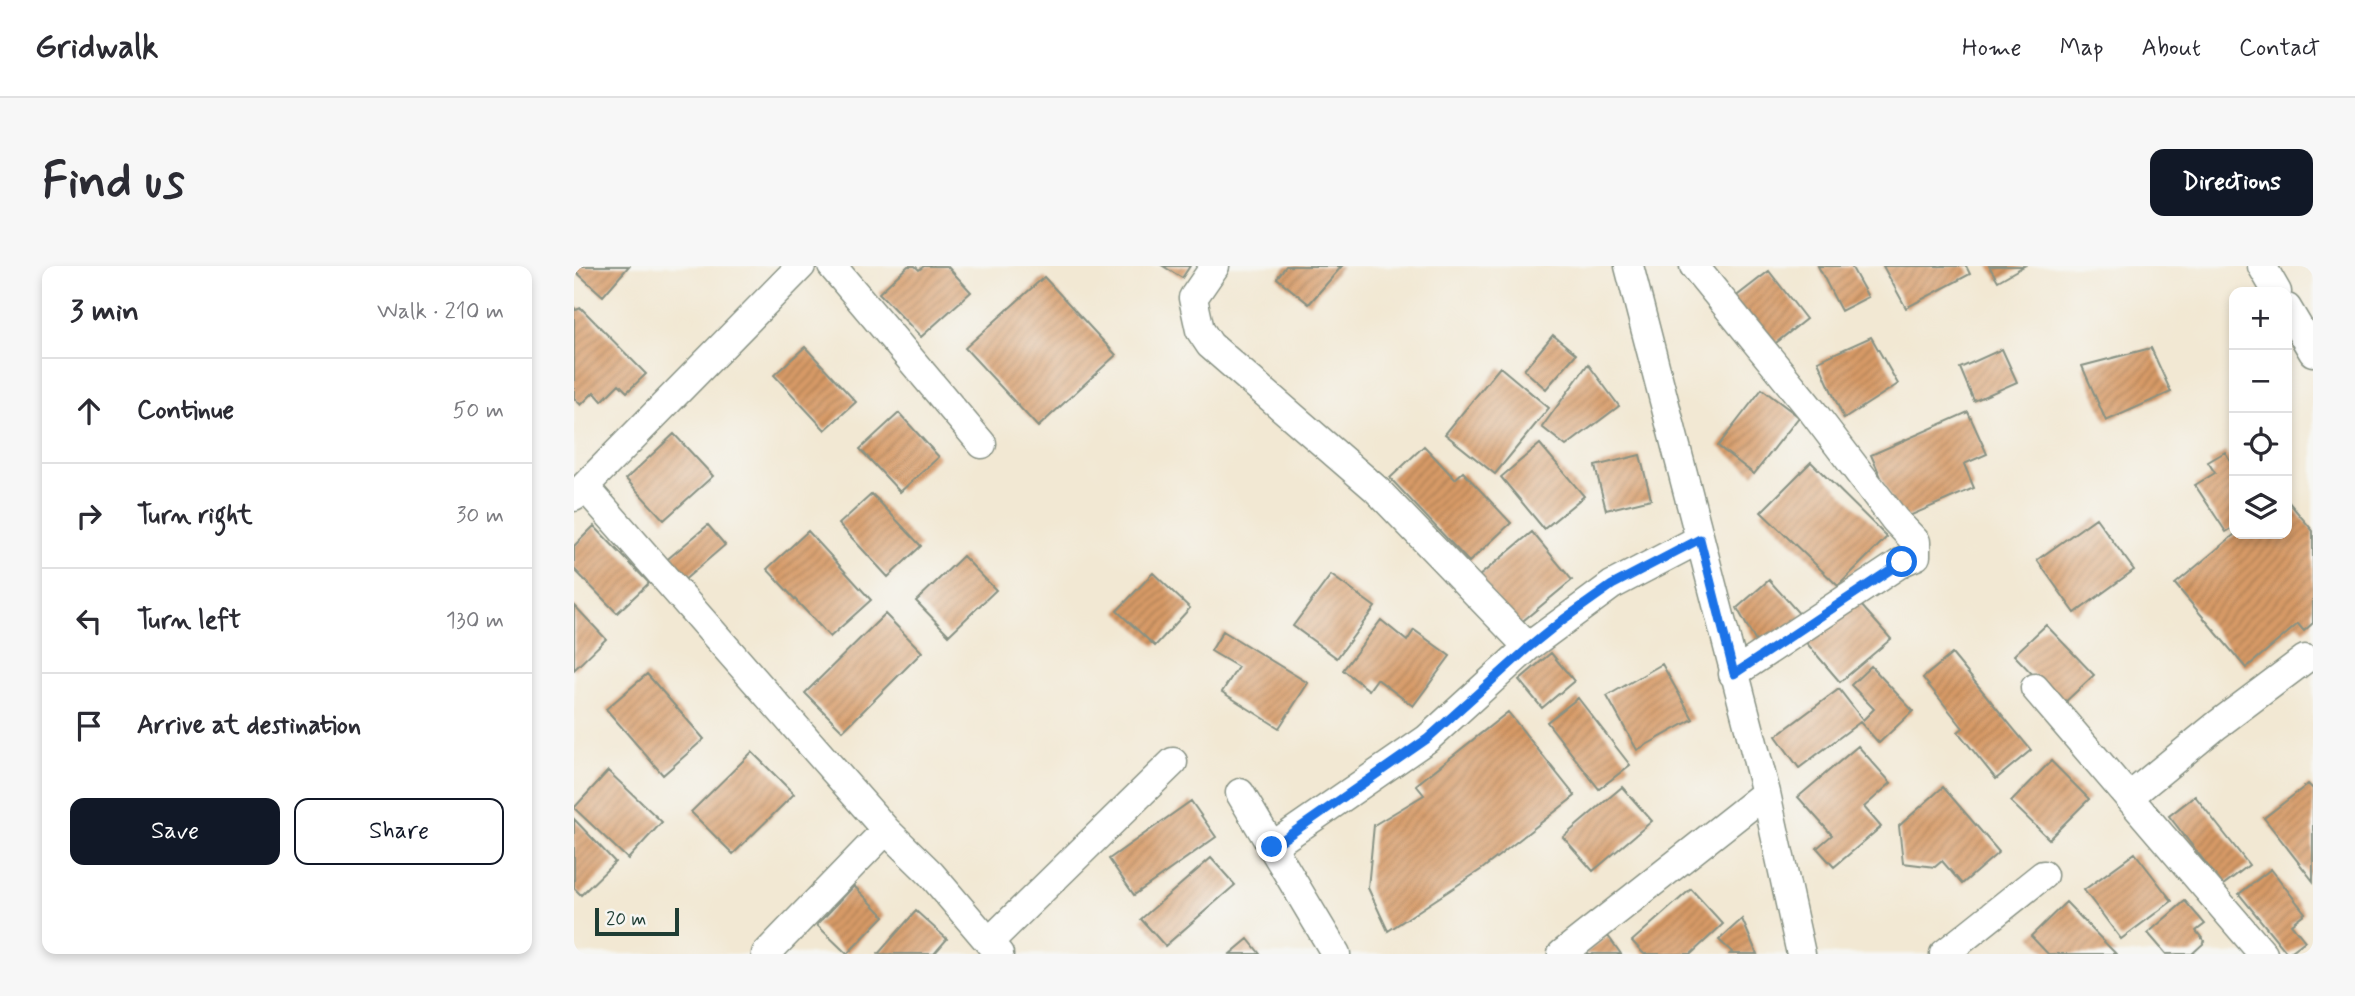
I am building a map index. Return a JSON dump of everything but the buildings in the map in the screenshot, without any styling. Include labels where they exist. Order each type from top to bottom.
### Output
[{"type":"street","points":[[801,266],[580,492],[886,830],[931,874],[994,948],[1173,762]]},
{"type":"street","points":[[832,266],[982,444]]},
{"type":"street","points":[[1215,266],[1193,298],[1200,330],[1210,345],[1376,489],[1528,648]]},
{"type":"street","points":[[1629,266],[1766,793],[1801,954]]},
{"type":"street","points":[[1695,266],[1813,412],[1895,520],[1916,542],[1916,556],[1902,562],[1734,674]]},
{"type":"street","points":[[2262,266],[2274,287]]},
{"type":"street","points":[[2292,316],[2313,352]]},
{"type":"street","points":[[1272,847],[1427,739],[1528,648],[1612,585],[1700,539]]},
{"type":"street","points":[[2129,797],[2217,725],[2310,662]]},
{"type":"street","points":[[2035,688],[2263,954]]},
{"type":"street","points":[[1240,793],[1336,954]]},
{"type":"street","points":[[1562,954],[1766,793]]},
{"type":"street","points":[[766,954],[886,830]]},
{"type":"street","points":[[1944,954],[2043,875]]},
{"type":"route","points":[[1272,847],[1427,739],[1564,619],[1612,585],[1700,539],[1734,674],[1902,562]]}]
